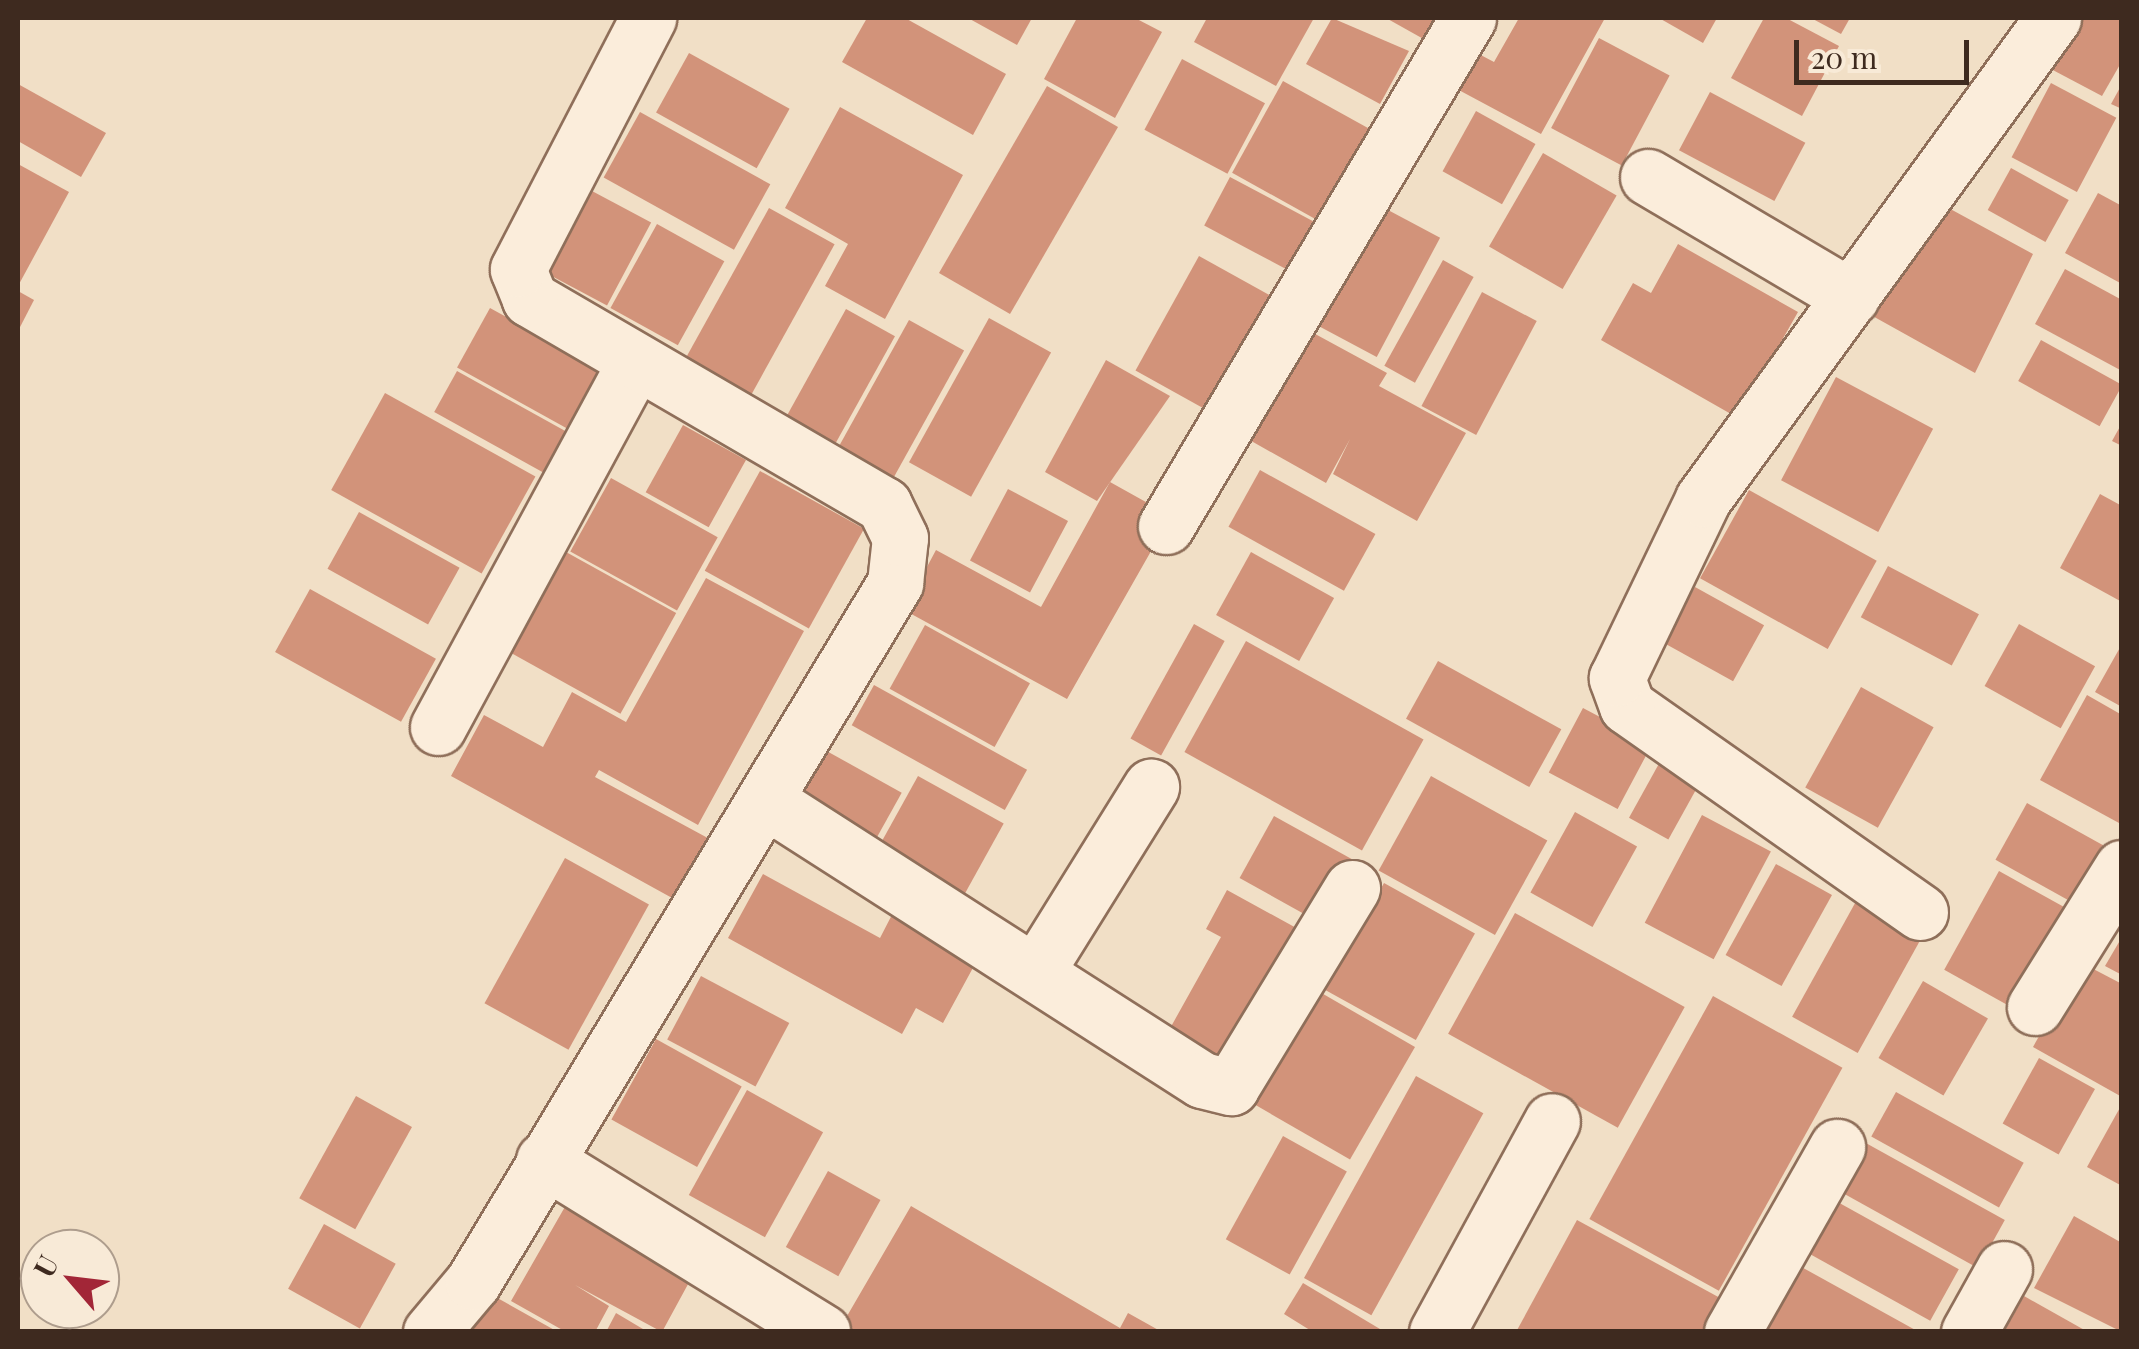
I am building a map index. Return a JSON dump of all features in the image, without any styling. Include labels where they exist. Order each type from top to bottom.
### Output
[{"type":"street","points":[[431,1332],[473,1282],[895,583],[900,538],[884,505],[635,364],[530,299],[518,268],[648,18]]},
{"type":"street","points":[[1166,526],[1468,18]]},
{"type":"street","points":[[1920,912],[1627,706],[1616,678],[1703,499],[2053,18]]},
{"type":"street","points":[[1648,177],[1851,297]]},
{"type":"street","points":[[438,728],[635,364]]},
{"type":"street","points":[[1038,970],[1151,787]]},
{"type":"street","points":[[765,800],[1038,970],[1202,1080],[1231,1086],[1352,888]]},
{"type":"street","points":[[2035,1007],[2122,868]]},
{"type":"street","points":[[1437,1332],[1552,1121]]},
{"type":"street","points":[[1732,1332],[1837,1147]]},
{"type":"street","points":[[544,1160],[822,1332]]},
{"type":"street","points":[[1969,1332],[2004,1269]]},
{"type":"building","points":[[867,18],[905,18],[1006,74],[973,135],[842,62]]},
{"type":"building","points":[[968,18],[1032,18],[1017,45]]},
{"type":"building","points":[[1077,18],[1135,18],[1162,32],[1115,118],[1044,79]]},
{"type":"building","points":[[1207,18],[1314,18],[1276,86],[1194,42]]},
{"type":"building","points":[[1332,18],[1409,51],[1380,104],[1306,64]]},
{"type":"building","points":[[1386,18],[1452,18],[1436,46]]},
{"type":"building","points":[[1519,18],[1605,18],[1541,134],[1455,88],[1475,52],[1494,62]]},
{"type":"building","points":[[1659,18],[1717,18],[1703,43]]},
{"type":"building","points":[[1764,18],[1786,18],[1839,46],[1802,116],[1731,78]]},
{"type":"building","points":[[1811,18],[1850,18],[1841,34]]},
{"type":"building","points":[[2077,18],[2122,18],[2122,61],[2102,96],[2049,68]]},
{"type":"building","points":[[1599,38],[1670,76],[1622,166],[1551,128]]},
{"type":"building","points":[[689,53],[790,109],[757,168],[656,112]]},
{"type":"building","points":[[1182,59],[1265,103],[1227,174],[1144,130]]},
{"type":"building","points":[[1283,81],[1379,134],[1328,226],[1232,173]]},
{"type":"building","points":[[2051,83],[2116,118],[2077,192],[2012,157]]},
{"type":"building","points":[[18,84],[106,133],[81,177],[18,141]]},
{"type":"building","points":[[2122,84],[2122,109],[2111,104]]},
{"type":"building","points":[[1047,86],[1118,127],[1010,314],[939,273]]},
{"type":"building","points":[[1710,92],[1805,143],[1774,201],[1679,150]]},
{"type":"building","points":[[840,107],[963,175],[885,319],[825,286],[848,244],[785,208]]},
{"type":"building","points":[[1476,111],[1535,144],[1502,204],[1443,171]]},
{"type":"building","points":[[640,112],[770,184],[734,250],[604,178]]},
{"type":"building","points":[[1543,153],[1617,196],[1563,289],[1489,247]]},
{"type":"building","points":[[18,164],[69,192],[18,286]]},
{"type":"building","points":[[2011,168],[2069,200],[2045,242],[1988,210]]},
{"type":"building","points":[[1230,177],[1326,228],[1300,277],[1204,226]]},
{"type":"building","points":[[592,191],[651,222],[607,305],[548,274]]},
{"type":"building","points":[[2098,193],[2122,206],[2122,284],[2065,253]]},
{"type":"building","points":[[1373,202],[1440,238],[1377,357],[1310,321]]},
{"type":"building","points":[[1943,205],[2033,254],[1975,373],[1860,309],[1888,257],[1909,268]]},
{"type":"building","points":[[769,208],[835,244],[747,403],[681,366]]},
{"type":"building","points":[[657,224],[724,261],[678,345],[610,308]]},
{"type":"building","points":[[1678,244],[1798,312],[1738,418],[1601,340],[1633,283],[1651,293]]},
{"type":"building","points":[[1199,256],[1279,301],[1216,415],[1135,371]]},
{"type":"building","points":[[1443,260],[1474,277],[1415,383],[1384,366]]},
{"type":"building","points":[[2065,269],[2122,300],[2122,371],[2035,324]]},
{"type":"building","points":[[18,291],[34,300],[18,331]]},
{"type":"building","points":[[1482,292],[1537,321],[1476,435],[1421,406]]},
{"type":"building","points":[[490,308],[604,371],[571,430],[457,367]]},
{"type":"building","points":[[846,309],[895,336],[828,457],[779,430]]},
{"type":"building","points":[[989,318],[1051,352],[971,497],[909,462]]},
{"type":"building","points":[[909,320],[964,351],[890,484],[835,454]]},
{"type":"building","points":[[1306,329],[1387,373],[1379,386],[1466,433],[1417,521],[1333,474],[1350,439],[1326,483],[1246,438]]},
{"type":"building","points":[[2041,340],[2122,385],[2100,426],[2018,381]]},
{"type":"building","points":[[1106,360],[1170,396],[1097,501],[1045,472]]},
{"type":"building","points":[[457,371],[573,435],[551,477],[434,412]]},
{"type":"building","points":[[1836,377],[1933,429],[1878,532],[1781,480]]},
{"type":"building","points":[[385,393],[535,476],[482,573],[331,490]]},
{"type":"building","points":[[2122,423],[2122,446],[2112,441]]},
{"type":"building","points":[[683,425],[746,460],[709,527],[646,492]]},
{"type":"building","points":[[1260,470],[1375,534],[1344,591],[1228,527]]},
{"type":"building","points":[[760,471],[864,529],[809,628],[705,571]]},
{"type":"building","points":[[611,478],[718,537],[677,611],[570,551]]},
{"type":"building","points":[[1110,482],[1171,516],[1067,699],[904,610],[936,550],[1041,607]]},
{"type":"building","points":[[1008,489],[1068,521],[1030,592],[970,561]]},
{"type":"building","points":[[1749,490],[1877,561],[1828,649],[1700,578]]},
{"type":"building","points":[[2100,494],[2122,506],[2122,602],[2060,568]]},
{"type":"building","points":[[359,512],[460,568],[428,625],[327,569]]},
{"type":"building","points":[[566,552],[676,613],[620,714],[510,653]]},
{"type":"building","points":[[1251,552],[1334,598],[1299,661],[1216,615]]},
{"type":"building","points":[[1888,566],[1979,614],[1952,666],[1861,617]]},
{"type":"building","points":[[706,578],[804,631],[698,825],[599,770],[595,777],[717,843],[683,904],[451,776],[484,715],[543,747],[572,692],[626,722]]},
{"type":"building","points":[[1695,587],[1764,625],[1733,681],[1664,643]]},
{"type":"building","points":[[310,589],[436,659],[401,722],[275,652]]},
{"type":"building","points":[[1194,624],[1225,641],[1161,756],[1130,739]]},
{"type":"building","points":[[2019,624],[2095,666],[2061,728],[1985,686]]},
{"type":"building","points":[[925,625],[1030,683],[995,747],[890,689]]},
{"type":"building","points":[[1246,641],[1424,739],[1362,850],[1184,752]]},
{"type":"building","points":[[2122,644],[2122,707],[2095,692]]},
{"type":"building","points":[[1438,661],[1561,729],[1529,787],[1406,719]]},
{"type":"building","points":[[874,685],[1027,770],[1005,810],[852,725]]},
{"type":"building","points":[[1861,687],[1934,727],[1878,828],[1805,788]]},
{"type":"building","points":[[2087,695],[2122,715],[2119,823],[2040,780]]},
{"type":"building","points":[[1583,708],[1652,745],[1618,809],[1549,772]]},
{"type":"building","points":[[823,749],[902,793],[875,842],[796,798]]},
{"type":"building","points":[[1661,760],[1700,782],[1668,840],[1629,818]]},
{"type":"building","points":[[918,776],[1004,824],[961,900],[875,853]]},
{"type":"building","points":[[1431,776],[1547,840],[1495,935],[1379,870]]},
{"type":"building","points":[[2027,803],[2118,853],[2086,910],[1995,860]]},
{"type":"building","points":[[1575,812],[1637,846],[1592,927],[1530,892]]},
{"type":"building","points":[[1702,815],[1771,852],[1714,959],[1645,923]]},
{"type":"building","points":[[1274,816],[1358,863],[1324,925],[1240,878]]},
{"type":"building","points":[[565,858],[649,905],[568,1050],[485,1003]]},
{"type":"building","points":[[1776,864],[1832,895],[1782,986],[1726,955]]},
{"type":"building","points":[[1999,871],[2068,909],[2013,1008],[1944,970]]},
{"type":"building","points":[[763,874],[880,938],[896,907],[981,953],[943,1023],[916,1008],[902,1034],[728,938]]},
{"type":"building","points":[[1384,883],[1475,933],[1416,1040],[1325,990]]},
{"type":"building","points":[[1227,890],[1309,935],[1235,1069],[1168,1032],[1221,937],[1206,929]]},
{"type":"building","points":[[1859,896],[1925,932],[1858,1053],[1792,1017]]},
{"type":"building","points":[[1515,913],[1685,1007],[1618,1128],[1448,1034]]},
{"type":"building","points":[[2122,937],[2122,975],[2105,966]]},
{"type":"building","points":[[2080,962],[2122,984],[2122,1097],[2033,1047]]},
{"type":"building","points":[[701,976],[789,1023],[755,1087],[667,1040]]},
{"type":"building","points":[[1923,981],[1988,1018],[1943,1096],[1879,1058]]},
{"type":"building","points":[[1318,991],[1415,1047],[1350,1160],[1253,1104]]},
{"type":"building","points":[[1713,996],[1842,1068],[1719,1291],[1589,1219]]},
{"type":"building","points":[[656,1039],[742,1087],[697,1167],[611,1119]]},
{"type":"building","points":[[2039,1058],[2095,1089],[2059,1155],[2003,1124]]},
{"type":"building","points":[[1416,1076],[1483,1113],[1371,1315],[1304,1278]]},
{"type":"building","points":[[747,1090],[823,1132],[765,1237],[689,1195]]},
{"type":"building","points":[[1896,1092],[2024,1163],[1999,1207],[1871,1137]]},
{"type":"building","points":[[356,1096],[412,1127],[355,1229],[299,1198]]},
{"type":"building","points":[[2122,1104],[2122,1186],[2087,1167]]},
{"type":"building","points":[[1283,1136],[1347,1171],[1290,1275],[1226,1239]]},
{"type":"building","points":[[1864,1142],[2005,1220],[1978,1268],[1837,1190]]},
{"type":"building","points":[[828,1171],[880,1200],[838,1276],[786,1247]]},
{"type":"building","points":[[1825,1195],[1959,1269],[1930,1321],[1796,1247]]},
{"type":"building","points":[[566,1205],[693,1275],[662,1332],[575,1285],[609,1306],[595,1332],[566,1332],[511,1301]]},
{"type":"building","points":[[911,1206],[1120,1328],[1128,1313],[1162,1332],[857,1332],[843,1323]]},
{"type":"building","points":[[2074,1216],[2122,1243],[2122,1332],[2034,1288]]},
{"type":"building","points":[[1577,1220],[1733,1305],[1718,1332],[1516,1332]]},
{"type":"building","points":[[324,1224],[396,1264],[360,1328],[288,1289]]},
{"type":"building","points":[[1787,1259],[1919,1332],[1746,1332]]},
{"type":"building","points":[[1303,1283],[1385,1332],[1313,1332],[1284,1314]]},
{"type":"building","points":[[492,1295],[558,1332],[472,1332]]},
{"type":"building","points":[[2024,1296],[2088,1332],[2004,1332]]},
{"type":"building","points":[[616,1313],[648,1332],[606,1332]]}]
